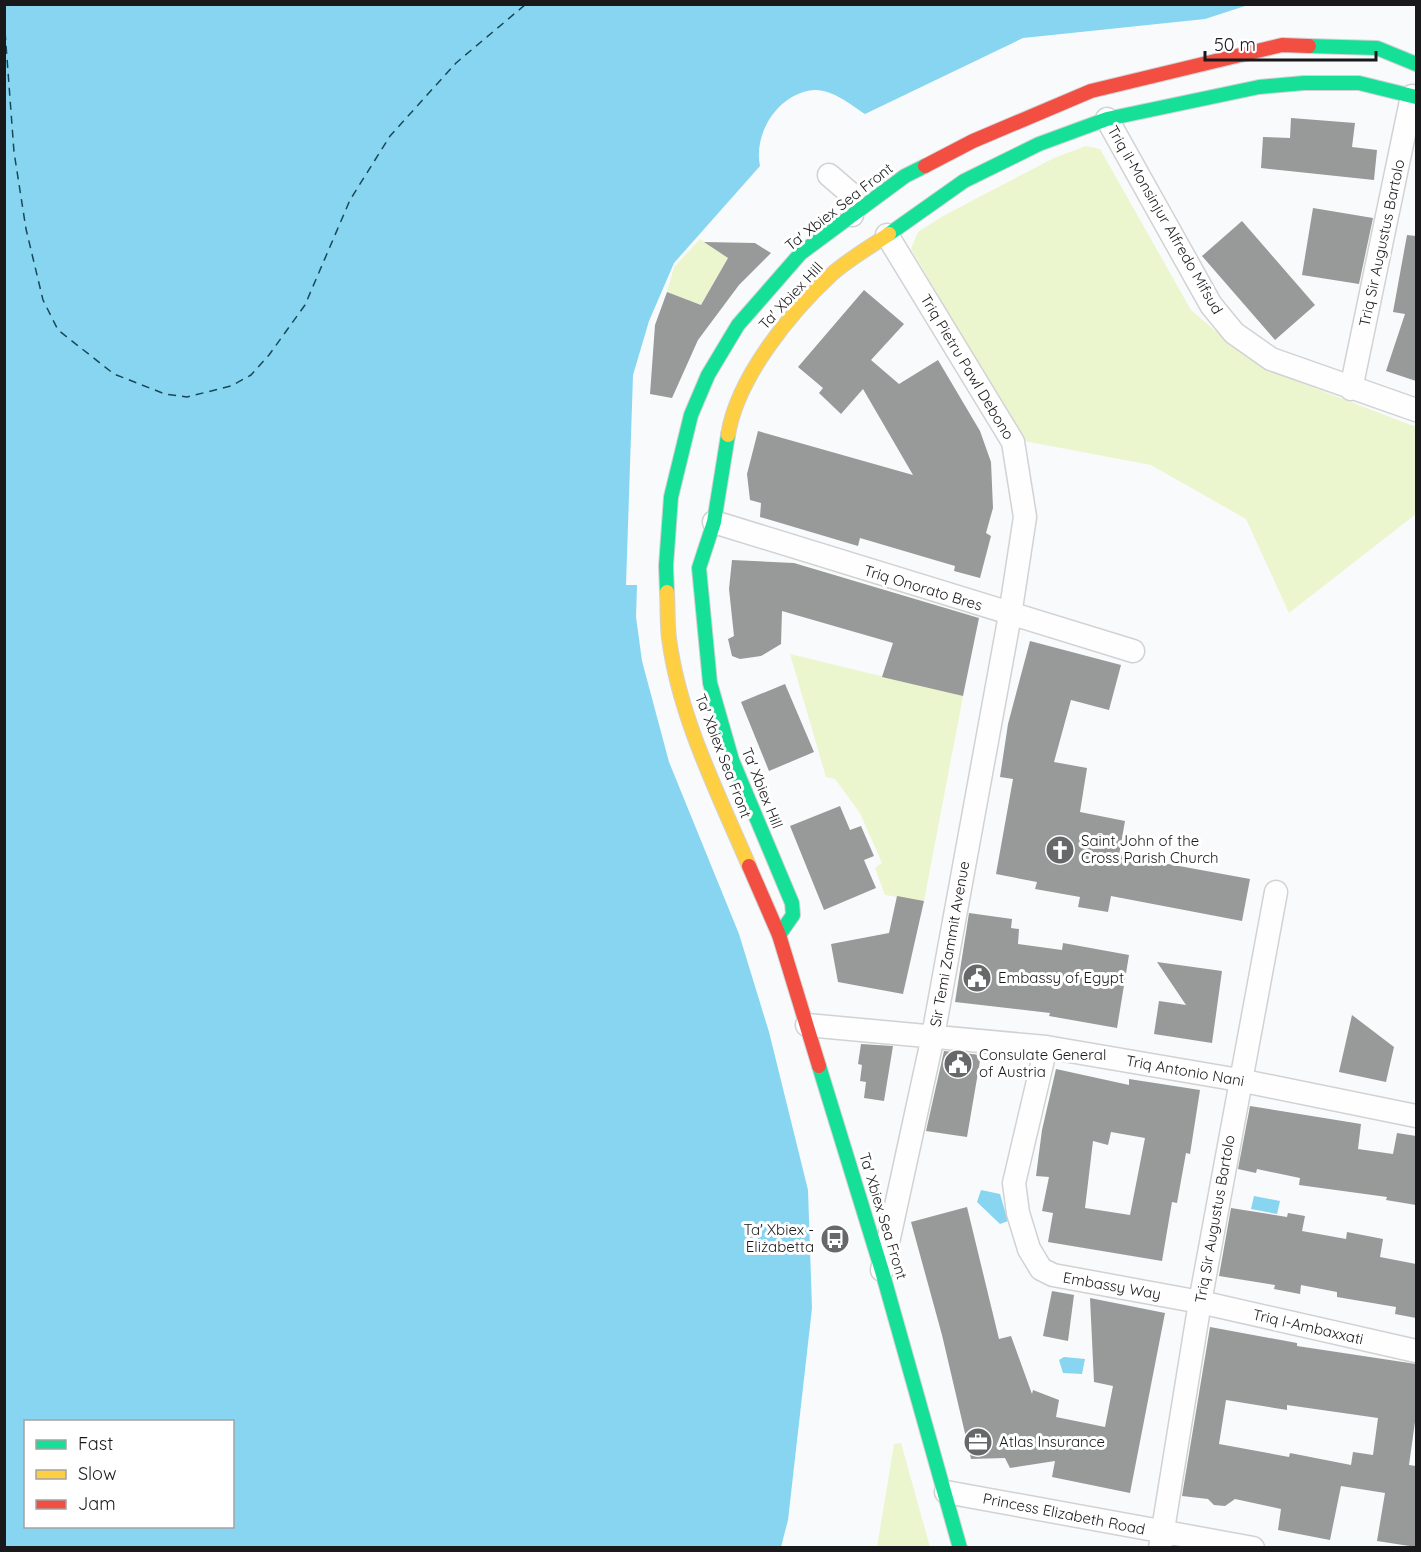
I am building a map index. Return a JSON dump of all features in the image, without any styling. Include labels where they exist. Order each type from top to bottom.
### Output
[{"type":"main road","name":"Ta' Xbiex Sea Front","points":[[960,1548],[882,1271],[779,935],[701,752],[681,693],[669,638],[666,566],[671,497],[690,416],[708,375],[738,325],[801,253],[905,176],[973,141],[1091,91],[1282,45],[1377,48],[1416,64]]},
{"type":"main road","name":"Ta' Xbiex Hill","points":[[779,935],[793,915],[792,903],[732,760],[710,683],[699,568],[714,522],[730,413],[773,337],[833,273],[929,203],[1005,159],[1039,144],[1107,119],[1259,87],[1304,83],[1359,83],[1414,97]]},
{"type":"street","name":"Triq Sir Augustus Bartolo","points":[[1351,389],[1414,97]]},
{"type":"street","name":"Triq il-Monsinjur Alfredo Mifsud","points":[[1107,119],[1211,305],[1234,333],[1271,359],[1416,411]]},
{"type":"street","points":[[829,175],[851,194],[852,215]]},
{"type":"street","name":"Triq Pietru Pawl Debono","points":[[887,235],[1013,441],[1025,517],[1010,615]]},
{"type":"street","name":"Triq Onorato Bres","points":[[714,522],[1132,651]]},
{"type":"street","name":"Sir Temi Zammit Avenue","points":[[882,1271],[933,1036],[1010,615]]},
{"type":"street","name":"Triq Sir Augustus Bartolo","points":[[1161,1540],[1239,1080],[1276,892]]},
{"type":"street","name":"Triq Antonio Nani","points":[[807,1025],[1046,1047],[1239,1080],[1416,1116]]},
{"type":"street","name":"Embassy Way","points":[[1046,1047],[1014,1183],[1018,1213],[1035,1261],[1041,1269],[1053,1275],[1200,1302]]},
{"type":"street","name":"Triq l-Ambaxxati","points":[[1200,1302],[1416,1351]]},
{"type":"street","name":"Princess Elizabeth Road","points":[[946,1492],[1161,1540],[1253,1548]]},
{"type":"green space","points":[[1086,146],[1100,149],[1191,310],[1225,339],[1278,374],[1416,427],[1416,514],[1289,613],[1246,519],[1151,465],[1024,441],[911,249],[918,232],[943,216],[1054,158]]},
{"type":"green space","points":[[700,239],[720,252],[730,254],[701,305],[667,292],[674,267]]},
{"type":"green space","points":[[790,654],[963,696],[924,901],[885,895],[875,868],[882,863],[860,813],[835,779],[826,777]]},
{"type":"green space","points":[[901,1443],[930,1547],[877,1547],[894,1444]]},
{"type":"water","points":[[5,4],[1248,5],[1205,19],[1023,38],[865,114],[841,98],[821,90],[801,93],[789,99],[771,117],[765,129],[760,141],[760,166],[674,263],[649,321],[633,375],[626,585],[637,585],[636,617],[642,661],[669,762],[739,934],[769,1032],[808,1190],[812,1308],[788,1520],[781,1547],[5,1547]]},
{"type":"water","points":[[981,1190],[1000,1194],[1008,1221],[1000,1224],[977,1202]]},
{"type":"water","points":[[1254,1196],[1280,1201],[1277,1214],[1251,1209]]},
{"type":"water","points":[[1064,1357],[1085,1359],[1082,1374],[1063,1373],[1059,1360]]},
{"type":"building","points":[[1291,118],[1355,123],[1352,147],[1377,150],[1374,180],[1261,168],[1263,137],[1290,138]]},
{"type":"building","points":[[1313,208],[1373,218],[1359,284],[1302,275]]},
{"type":"building","points":[[1242,221],[1315,305],[1275,340],[1202,256]]},
{"type":"building","points":[[1407,235],[1416,236],[1416,381],[1386,371],[1405,314],[1393,312]]},
{"type":"building","points":[[704,242],[755,243],[771,253],[739,285],[698,340],[672,398],[650,394],[655,325],[667,292],[701,305],[728,258]]},
{"type":"building","points":[[864,290],[904,324],[871,360],[899,384],[938,360],[980,431],[991,462],[993,508],[986,533],[991,536],[980,578],[954,571],[955,566],[860,538],[858,546],[760,517],[761,503],[750,500],[747,474],[758,431],[913,475],[863,389],[841,414],[819,393],[823,388],[798,367]]},
{"type":"building","points":[[732,560],[794,563],[979,618],[963,696],[882,677],[893,643],[782,611],[781,644],[761,656],[740,659],[732,656],[728,639],[734,636],[729,589]]},
{"type":"building","points":[[1030,641],[1121,665],[1109,710],[1071,700],[1054,762],[1087,768],[1080,812],[1125,821],[1119,855],[1250,879],[1242,921],[1111,896],[1108,912],[1078,907],[1080,897],[1035,889],[1037,882],[996,874],[1013,779],[1000,777],[1008,724]]},
{"type":"building","points":[[785,684],[814,752],[769,771],[741,702]]},
{"type":"building","points":[[840,806],[850,830],[861,826],[874,856],[864,860],[876,888],[824,910],[790,826]]},
{"type":"building","points":[[897,896],[924,901],[903,994],[838,982],[831,944],[889,933]]},
{"type":"building","points":[[969,913],[1012,919],[1011,928],[1019,929],[1018,944],[1062,950],[1063,943],[1129,955],[1117,1028],[1049,1016],[1050,1013],[955,1002]]},
{"type":"building","points":[[1157,962],[1222,971],[1212,1043],[1154,1034],[1159,1001],[1186,1005]]},
{"type":"building","points":[[1352,1015],[1394,1047],[1386,1082],[1339,1072]]},
{"type":"building","points":[[861,1044],[893,1046],[884,1101],[864,1098],[866,1082],[860,1081],[862,1065],[858,1064]]},
{"type":"building","points":[[944,1051],[981,1055],[967,1137],[926,1131]]},
{"type":"building","points":[[1056,1069],[1129,1085],[1129,1079],[1200,1090],[1190,1154],[1186,1153],[1177,1203],[1172,1202],[1162,1261],[1048,1242],[1053,1213],[1042,1211],[1049,1177],[1036,1176],[1042,1130]],"holes":[[[1111,1132],[1145,1138],[1130,1215],[1085,1208],[1093,1141],[1108,1145]]]},
{"type":"building","points":[[1250,1106],[1361,1124],[1358,1149],[1393,1154],[1397,1133],[1416,1136],[1416,1205],[1386,1200],[1387,1197],[1299,1185],[1300,1178],[1257,1169],[1256,1173],[1238,1169]]},
{"type":"building","points":[[967,1207],[999,1339],[1011,1336],[1032,1394],[1033,1390],[1059,1400],[1056,1417],[1105,1427],[1113,1386],[1094,1382],[1090,1298],[1165,1313],[1130,1493],[1052,1477],[1055,1461],[1010,1468],[1005,1458],[971,1459],[942,1335],[911,1222]]},
{"type":"building","points":[[1231,1208],[1287,1217],[1288,1213],[1305,1216],[1302,1231],[1346,1239],[1347,1232],[1383,1239],[1380,1257],[1416,1264],[1416,1318],[1395,1314],[1396,1307],[1337,1297],[1337,1292],[1301,1285],[1300,1294],[1274,1289],[1275,1285],[1219,1276]]},
{"type":"building","points":[[1052,1291],[1074,1295],[1068,1341],[1043,1336]]},
{"type":"building","points":[[1210,1327],[1297,1343],[1297,1346],[1416,1364],[1416,1415],[1409,1465],[1416,1466],[1416,1547],[1377,1541],[1385,1493],[1341,1486],[1330,1540],[1278,1530],[1281,1509],[1235,1499],[1225,1506],[1214,1505],[1208,1499],[1182,1496]],"holes":[[[1226,1400],[1287,1410],[1287,1405],[1378,1418],[1373,1455],[1353,1452],[1351,1465],[1290,1453],[1289,1457],[1219,1444]]]},
{"type":"ferry route","points":[[4,18],[14,152],[26,229],[43,300],[58,330],[114,374],[165,394],[187,397],[231,386],[251,375],[269,355],[305,305],[350,200],[390,136],[456,63],[526,4]]},
{"type":"traffic: fast","points":[[1309,46],[1377,48],[1416,64]]},
{"type":"traffic: fast","points":[[889,234],[964,181],[1039,144],[1107,119],[1259,87],[1304,83],[1359,83],[1416,97]]},
{"type":"traffic: fast","points":[[667,592],[666,566],[671,497],[691,415],[708,375],[738,325],[801,253],[905,176],[925,166]]},
{"type":"traffic: fast","points":[[728,435],[714,522],[699,568],[710,683],[732,760],[792,903],[793,915],[779,935]]},
{"type":"traffic: fast","points":[[819,1066],[882,1271],[960,1548]]},
{"type":"traffic: slow","points":[[728,435],[733,413],[742,391],[783,327],[832,274],[889,234]]},
{"type":"traffic: slow","points":[[667,592],[669,638],[681,697],[701,754],[749,866]]},
{"type":"traffic: jam","points":[[925,166],[973,141],[1091,91],[1282,45],[1309,46]]},
{"type":"traffic: jam","points":[[749,866],[779,935],[819,1066]]},
{"type":"place","name":"Saint John of the Cross Parish Church","points":[[1060,850]]},
{"type":"place","name":"Embassy of Egypt","points":[[977,978]]},
{"type":"place","name":"Consulate General of Austria","points":[[958,1064]]},
{"type":"place","name":"Ta' Xbiex - Eliżabetta","points":[[835,1239]]},
{"type":"place","name":"Atlas Insurance","points":[[978,1442]]}]
